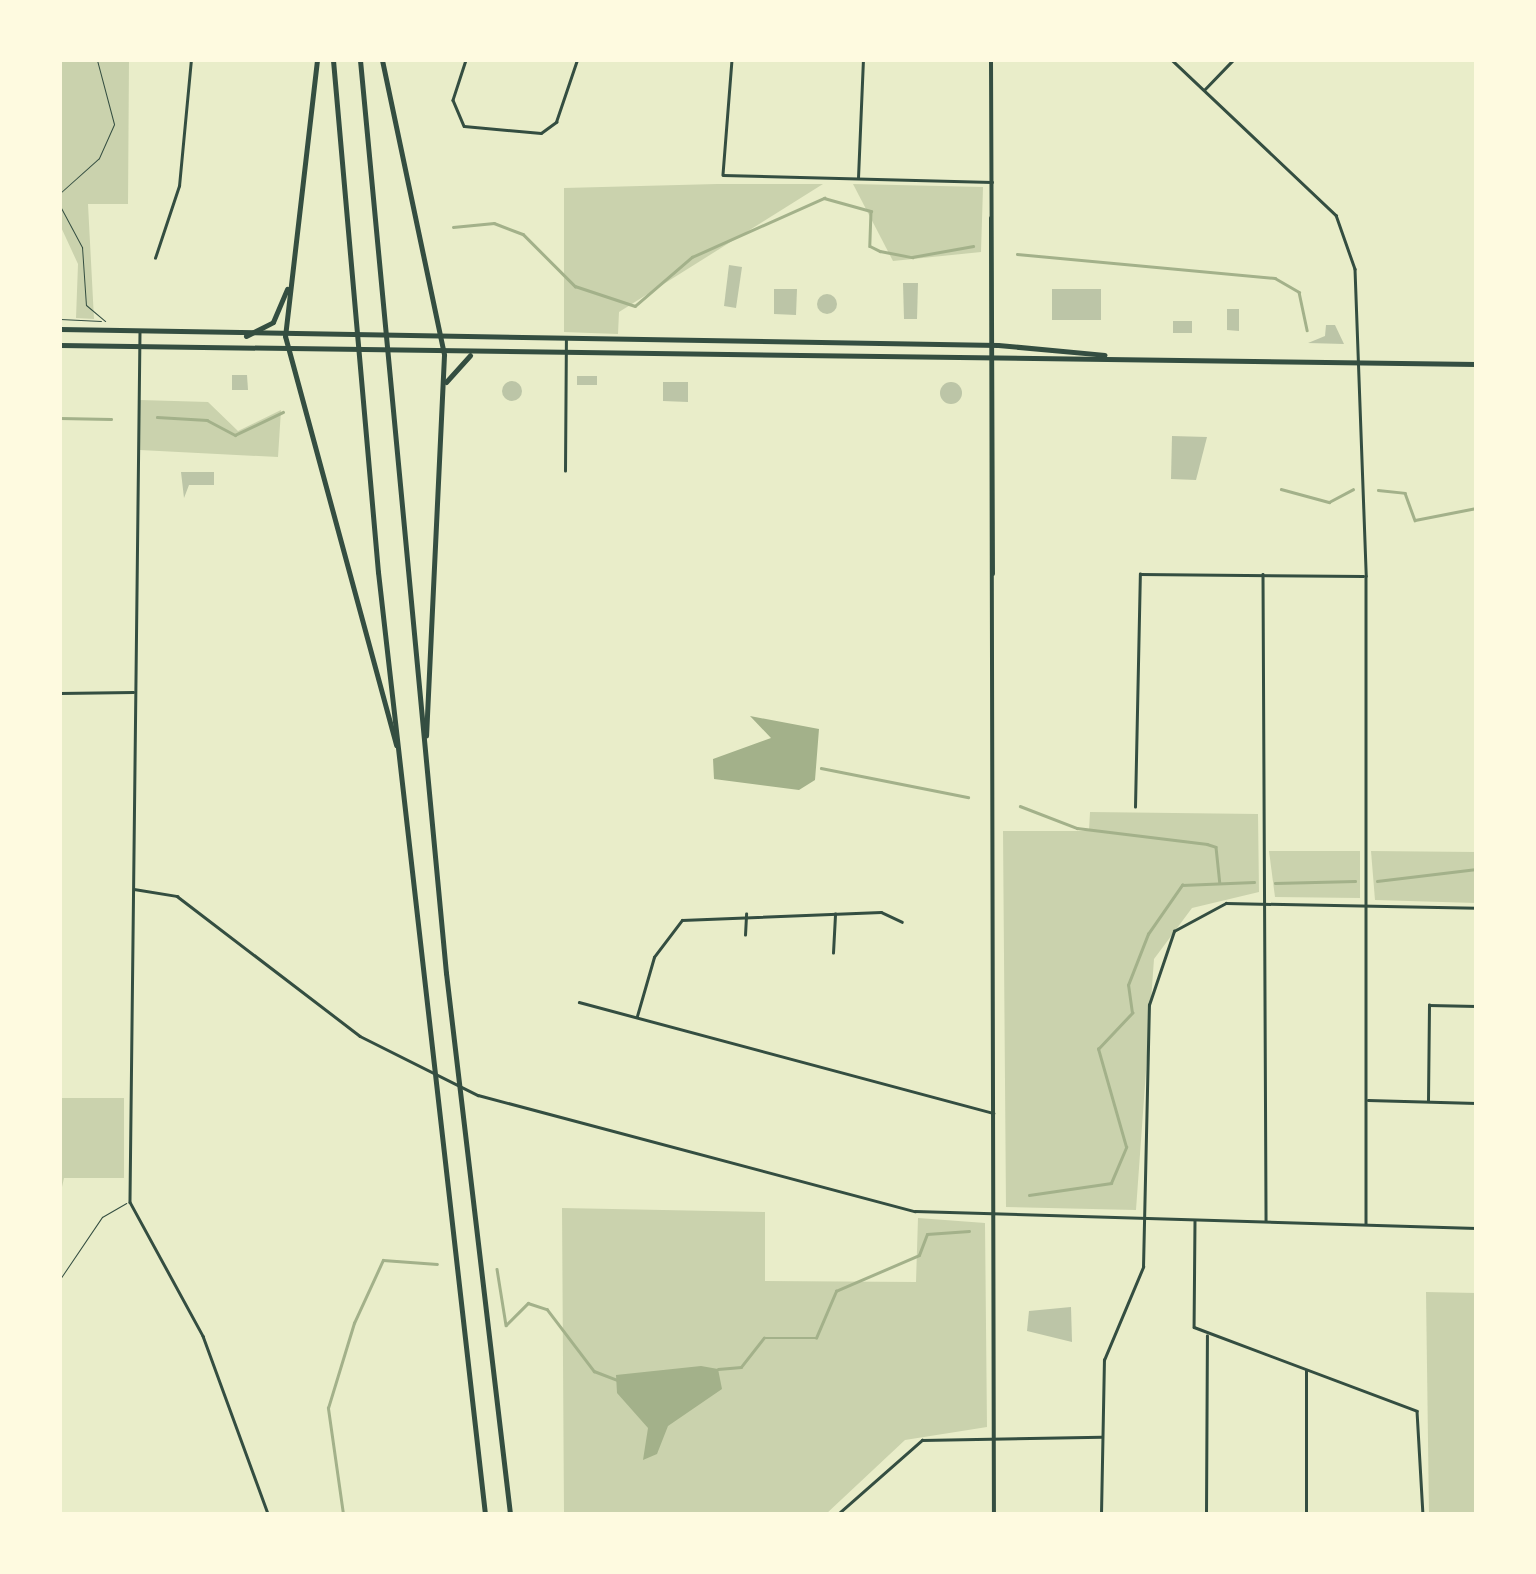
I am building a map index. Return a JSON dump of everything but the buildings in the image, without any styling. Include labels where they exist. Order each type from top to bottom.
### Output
[{"type":"main road","points":[[316,60],[285,336],[401,767]]},
{"type":"main road","points":[[333,60],[358,372],[485,1514]]},
{"type":"main road","points":[[360,60],[379,312],[426,774],[510,1514]]},
{"type":"main road","points":[[382,60],[443,338],[445,385],[424,646],[426,774]]},
{"type":"main road","points":[[246,336],[273,322],[290,281]]},
{"type":"main road","points":[[60,329],[246,336],[998,345],[1113,357]]},
{"type":"main road","points":[[60,345],[290,354],[985,361],[1113,357],[1476,364]]},
{"type":"main road","points":[[445,385],[470,356]]},
{"type":"street","points":[[156,258],[184,154],[191,60]]},
{"type":"street","points":[[466,60],[454,113],[484,132],[542,132],[556,122],[578,60]]},
{"type":"street","points":[[732,60],[723,174],[992,182]]},
{"type":"street","points":[[858,178],[863,60]]},
{"type":"street","points":[[991,60],[992,182],[985,361],[994,579]]},
{"type":"street","points":[[1172,60],[1336,214],[1355,270],[1362,361],[1366,576],[1366,1226]]},
{"type":"street","points":[[1203,91],[1233,60]]},
{"type":"street","points":[[991,218],[998,345],[994,579],[998,1215],[994,1514]]},
{"type":"street","points":[[140,331],[130,1202],[203,1336],[268,1514]]},
{"type":"street","points":[[565,471],[566,340]]},
{"type":"street","points":[[1135,806],[1134,583],[1148,572],[1366,576]]},
{"type":"street","points":[[1263,574],[1266,1222]]},
{"type":"street","points":[[60,693],[135,692]]},
{"type":"street","points":[[134,889],[178,896],[338,1020],[405,1060],[478,1095],[915,1211],[1476,1228]]},
{"type":"street","points":[[1101,1514],[1104,1360],[1136,1297],[1144,1218],[1149,1005],[1162,952],[1207,907],[1266,903],[1476,908]]},
{"type":"street","points":[[637,1018],[664,936],[682,920],[746,913],[835,912],[902,922]]},
{"type":"street","points":[[832,954],[835,912]]},
{"type":"street","points":[[744,935],[746,913]]},
{"type":"street","points":[[579,1002],[995,1114]]},
{"type":"street","points":[[1428,1101],[1430,1005],[1476,1006]]},
{"type":"street","points":[[1368,1100],[1476,1102]]},
{"type":"street","points":[[1196,1220],[1191,1312],[1207,1335],[1206,1514]]},
{"type":"street","points":[[1207,1335],[1406,1403],[1416,1411],[1423,1514]]},
{"type":"street","points":[[1306,1368],[1306,1514]]},
{"type":"street","points":[[838,1514],[847,1512],[904,1449],[994,1437],[1101,1438]]},
{"type":"lane","points":[[60,1279],[102,1217],[130,1202]]},
{"type":"path","points":[[60,194],[99,158],[114,124],[97,60]]},
{"type":"path","points":[[60,206],[82,247],[86,305],[104,321],[60,319]]},
{"type":"shaded area","points":[[60,60],[129,60],[128,204],[88,204],[94,319],[76,318],[78,264],[60,225]]},
{"type":"shaded area","points":[[823,184],[619,312],[618,334],[564,332],[564,188]]},
{"type":"shaded area","points":[[853,184],[983,187],[981,252],[893,261]]},
{"type":"shaded area","points":[[140,400],[208,402],[238,431],[281,410],[278,457],[140,450]]},
{"type":"shaded area","points":[[750,716],[819,729],[815,780],[799,790],[714,779],[713,759],[771,738]]},
{"type":"shaded area","points":[[1090,812],[1258,814],[1259,892],[1192,908],[1154,959],[1136,1210],[1006,1207],[1003,831],[1089,831]]},
{"type":"shaded area","points":[[1269,851],[1360,851],[1360,898],[1275,897]]},
{"type":"shaded area","points":[[1371,851],[1476,852],[1476,903],[1375,900]]},
{"type":"shaded area","points":[[60,1098],[124,1098],[124,1178],[64,1178],[60,1196]]},
{"type":"shaded area","points":[[562,1208],[765,1212],[765,1281],[916,1282],[918,1218],[985,1223],[987,1427],[905,1440],[826,1514],[564,1514]]},
{"type":"shaded area","points":[[1426,1292],[1476,1293],[1476,1514],[1429,1514]]},
{"type":"shaded area","points":[[701,1366],[718,1369],[722,1389],[668,1426],[657,1454],[643,1460],[648,1428],[617,1393],[616,1375]]},
{"type":"waterway","points":[[453,227],[494,223],[523,234],[575,286],[635,306],[692,257],[824,198],[871,211],[870,246],[880,251],[912,257],[973,246]]},
{"type":"waterway","points":[[1017,254],[1275,278],[1299,292],[1307,330]]},
{"type":"waterway","points":[[157,417],[207,420],[235,435],[283,412]]},
{"type":"waterway","points":[[60,418],[111,419]]},
{"type":"waterway","points":[[1281,489],[1329,502],[1353,489]]},
{"type":"waterway","points":[[1378,490],[1405,493],[1415,520],[1476,508]]},
{"type":"waterway","points":[[821,768],[968,797]]},
{"type":"waterway","points":[[1020,806],[1077,828],[1216,847],[1220,883]]},
{"type":"waterway","points":[[1377,881],[1476,869]]},
{"type":"waterway","points":[[1275,883],[1355,881]]},
{"type":"waterway","points":[[1029,1195],[1111,1183],[1126,1147],[1098,1049],[1132,1013],[1128,985],[1148,934],[1182,885],[1254,882]]},
{"type":"waterway","points":[[718,1369],[741,1367],[764,1338],[816,1338],[836,1291],[919,1255],[927,1234],[969,1231]]},
{"type":"waterway","points":[[343,1514],[328,1408],[354,1323],[383,1260],[437,1264]]},
{"type":"waterway","points":[[497,1269],[506,1325],[528,1303],[547,1309],[594,1371],[617,1380]]}]
